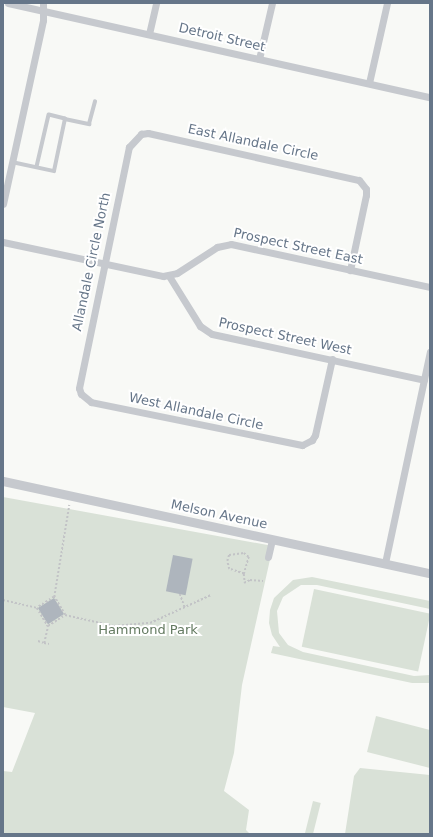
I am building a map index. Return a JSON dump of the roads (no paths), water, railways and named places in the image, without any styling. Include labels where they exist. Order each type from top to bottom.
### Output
[{"type":"street","name":"Detroit Street","points":[[8,3],[430,97]]},
{"type":"street","points":[[3,204],[43,11],[43,3]]},
{"type":"street","points":[[149,34],[156,3]]},
{"type":"street","points":[[259,59],[272,3]]},
{"type":"street","points":[[369,83],[387,3]]},
{"type":"street","name":"East Allandale Circle","points":[[136,137],[148,133],[353,177],[363,184],[366,195],[350,270]]},
{"type":"street","name":"Allandale Circle North","points":[[81,394],[79,382],[129,147],[136,137]]},
{"type":"street","points":[[3,242],[168,276]]},
{"type":"street","name":"Prospect Street East","points":[[168,276],[224,244],[430,287]]},
{"type":"street","name":"Prospect Street West","points":[[168,276],[205,331],[424,380]]},
{"type":"street","points":[[384,563],[430,352]]},
{"type":"street","name":"West Allandale Circle","points":[[81,394],[91,402],[296,445],[307,443],[315,435],[332,359]]},
{"type":"street","name":"Melson Avenue","points":[[3,481],[430,573]]},
{"type":"street","points":[[268,557],[272,539]]},
{"type":"lane","points":[[37,167],[49,115],[89,124],[95,102]]},
{"type":"lane","points":[[12,162],[54,171],[65,119]]},
{"type":"park label","name":"Hammond Park","points":[[148,630]]}]
